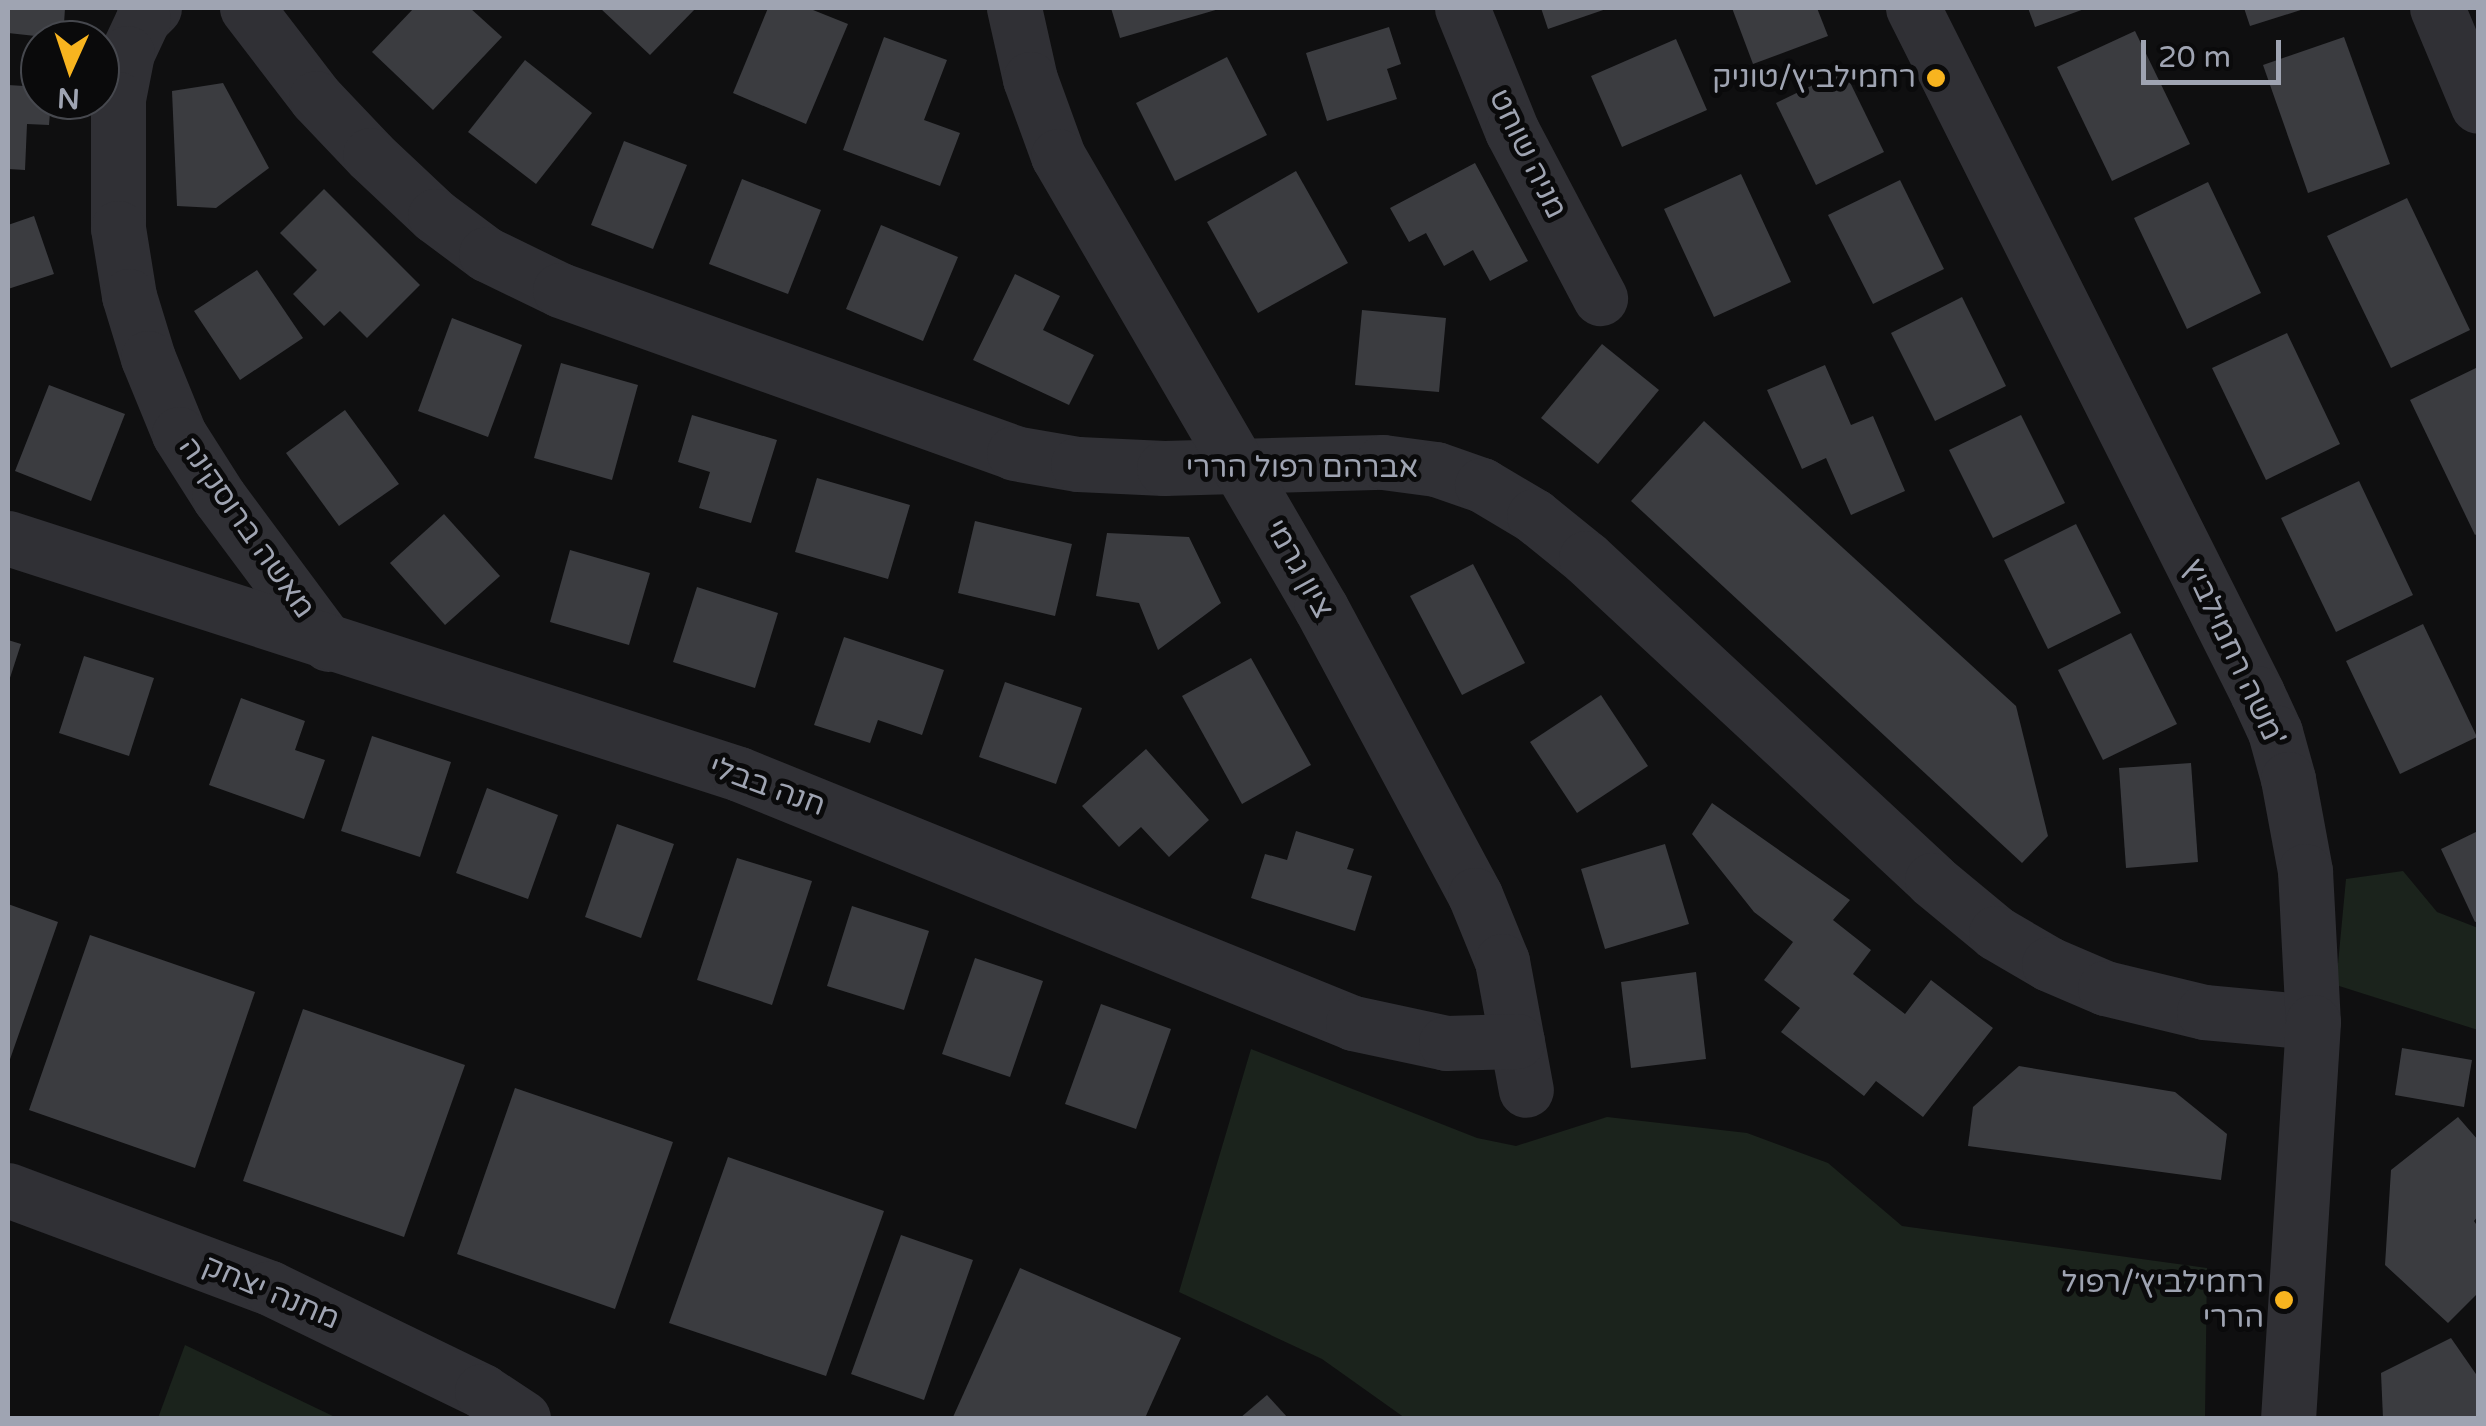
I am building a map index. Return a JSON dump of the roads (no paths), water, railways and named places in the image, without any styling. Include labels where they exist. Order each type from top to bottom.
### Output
[{"type":"street","name":"מאשה ברוסקינה","points":[[154,8],[143,18],[128,53],[118,100],[118,228],[129,296],[148,358],[179,434],[219,497],[328,644]]},
{"type":"street","name":"אברהם רפול הררי","points":[[247,8],[316,98],[434,216],[486,254],[560,290],[1014,454],[1078,464],[1146,468],[1383,462],[1436,468],[1482,485],[1534,516],[1586,558],[1917,866],[1996,933],[2049,964],[2105,988],[2204,1012],[2313,1022]]},
{"type":"street","name":"ציון גרמי","points":[[1014,8],[1030,79],[1058,156],[1240,464],[1475,895],[1502,961],[1522,1066]]},
{"type":"street","name":"מניה שוחט","points":[[1462,8],[1512,131],[1600,298]]},
{"type":"street","name":"משה רחמילביץ'","points":[[1914,8],[2274,732],[2298,822],[2305,871],[2313,1022],[2288,1418]]},
{"type":"street","points":[[2437,8],[2478,106]]},
{"type":"street","name":"חנה בבלי","points":[[8,538],[739,774],[1013,882],[1308,1008],[1386,1033],[1446,1043],[1522,1066]]},
{"type":"street","name":"מחנה יצחק","points":[[8,1190],[270,1288],[482,1391],[523,1418]]},
{"type":"place","name":"רחמילביץ/טוניק","points":[[1936,78]]},
{"type":"place","name":"רחמילביץ׳/רפול הררי","points":[[2284,1300]]}]
